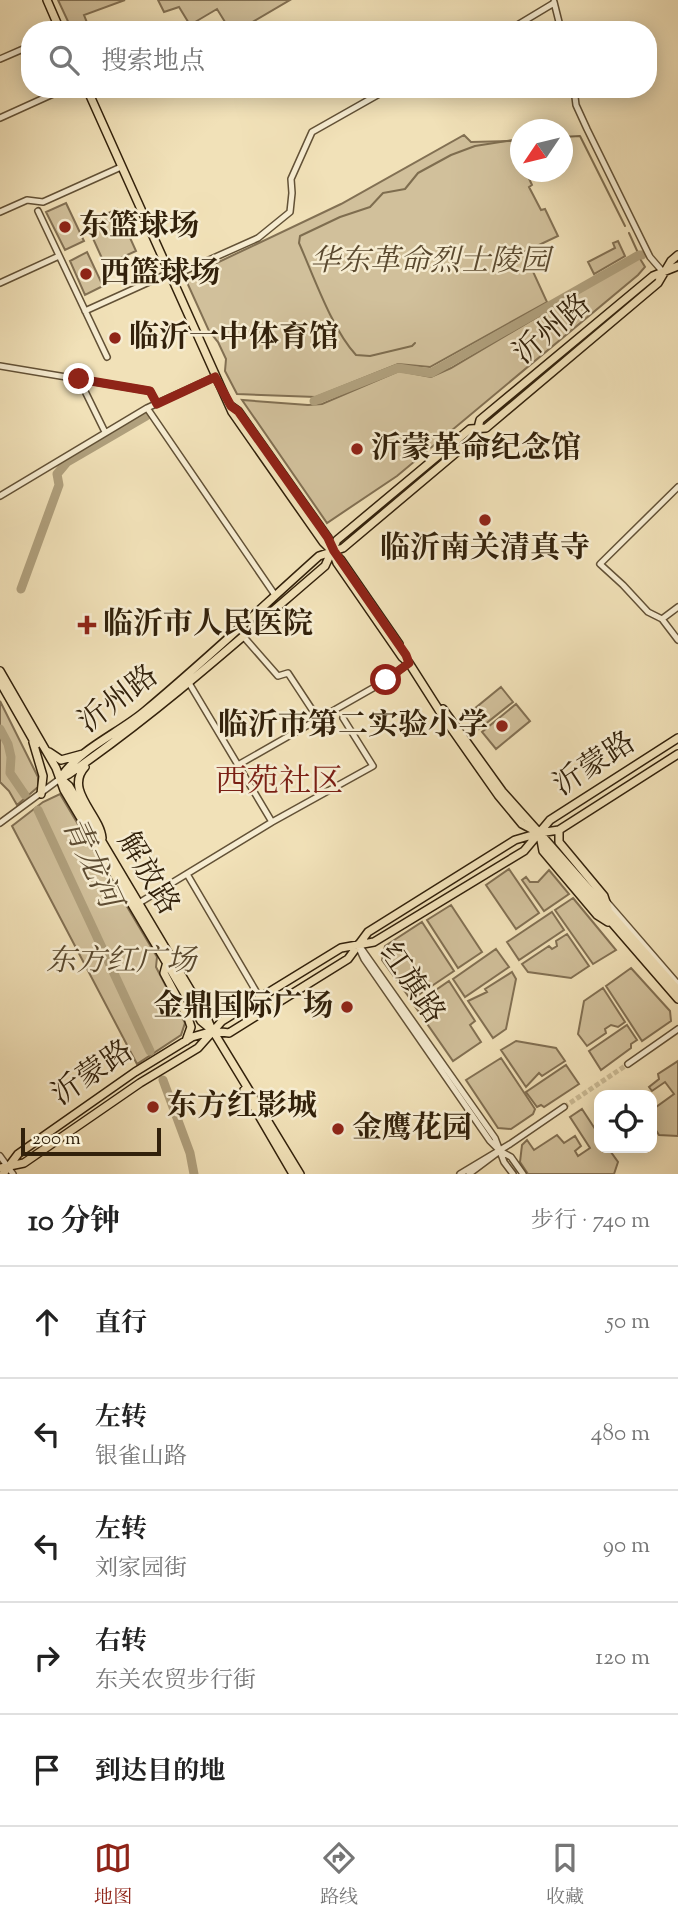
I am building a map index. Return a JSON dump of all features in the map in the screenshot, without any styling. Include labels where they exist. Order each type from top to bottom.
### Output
[{"type":"main road","points":[[47,0],[56,21]]},
{"type":"main road","points":[[90,98],[215,377],[231,406],[238,411],[328,538],[337,563],[402,657],[448,715],[502,792],[608,905]]},
{"type":"main road","name":"沂州路","points":[[663,272],[678,255]]},
{"type":"main road","name":"沂州路","points":[[91,754],[191,673],[319,556],[343,548],[455,454],[476,436],[480,420],[653,276],[678,266]]},
{"type":"main road","name":"沂州路","points":[[61,778],[66,770],[146,719],[325,566],[334,551]]},
{"type":"main road","name":"解放路","points":[[0,671],[61,778],[64,790],[201,1021],[213,1031]]},
{"type":"main road","name":"解放路","points":[[0,682],[33,741],[53,771],[69,786],[139,903],[207,1018],[220,1051],[293,1174]]},
{"type":"main road","name":"沂蒙路","points":[[6,1171],[24,1163],[154,1074],[198,1048],[222,1021],[341,948],[374,942],[524,851],[550,820],[678,738]]},
{"type":"main road","points":[[33,741],[43,776],[38,796]]},
{"type":"main road","points":[[41,745],[61,760],[91,754]]},
{"type":"main road","points":[[91,754],[80,772],[78,788],[101,830],[102,842]]},
{"type":"main road","name":"沂蒙路","points":[[6,1171],[18,1154],[150,1063],[186,1041],[213,1031],[229,1033],[348,959],[368,932],[515,840],[559,830],[678,754]]},
{"type":"main road","points":[[559,830],[561,846],[678,990]]},
{"type":"main road","points":[[539,833],[543,851],[597,915],[618,929]]},
{"type":"main road","points":[[539,833],[548,849],[678,1002]]},
{"type":"main road","points":[[167,962],[164,974],[191,1027],[186,1041]]},
{"type":"main road","points":[[213,1031],[227,1046],[242,1077],[300,1174]]},
{"type":"street","points":[[523,21],[554,1],[559,21]]},
{"type":"street","points":[[0,59],[21,50]]},
{"type":"street","points":[[0,118],[44,98]]},
{"type":"street","points":[[85,311],[258,238],[290,212],[290,179],[312,132],[372,98]]},
{"type":"street","points":[[575,98],[587,129],[650,257],[663,272]]},
{"type":"street","points":[[0,212],[27,200],[43,202],[121,167]]},
{"type":"street","points":[[38,211],[107,357]]},
{"type":"street","points":[[0,283],[59,256]]},
{"type":"street","points":[[0,366],[150,391],[157,404]]},
{"type":"street","points":[[0,496],[147,408],[215,377]]},
{"type":"street","points":[[79,379],[105,432]]},
{"type":"street","points":[[147,408],[275,595]]},
{"type":"street","points":[[678,487],[600,564],[624,585],[648,612],[662,620],[678,640]]},
{"type":"street","points":[[662,620],[678,607]]},
{"type":"street","points":[[243,636],[278,676],[288,673],[315,714]]},
{"type":"street","points":[[238,765],[380,684],[409,663]]},
{"type":"street","points":[[189,683],[272,822]]},
{"type":"street","points":[[139,903],[272,822],[373,766],[343,718]]},
{"type":"street","name":"沂州路","points":[[0,823],[61,778]]},
{"type":"street","points":[[187,874],[260,998]]},
{"type":"street","points":[[608,905],[678,984]]},
{"type":"street","points":[[597,915],[611,926],[678,1002]]},
{"type":"street","name":"红旗路","points":[[358,944],[487,1126],[513,1174]]},
{"type":"street","points":[[628,1064],[678,1029]]},
{"type":"street","points":[[469,1174],[564,1107]]},
{"type":"street","points":[[460,1174],[500,1151]]},
{"type":"street","name":"红旗路","points":[[500,1151],[511,1157],[523,1174]]},
{"type":"street","points":[[0,1156],[6,1171]]},
{"type":"green space","points":[[58,0],[125,0],[84,15],[86,21],[68,21]]},
{"type":"green space","points":[[158,0],[290,0],[254,21],[224,21],[217,9],[197,21],[188,21],[179,7],[164,12]]},
{"type":"green space","name":"华东革命烈士陵园","points":[[464,135],[471,142],[510,141],[510,182],[531,182],[532,185],[529,187],[541,210],[545,209],[558,236],[524,252],[547,302],[430,367],[398,364],[316,397],[237,394],[225,371],[226,359],[209,331],[185,278],[341,204]]},
{"type":"green space","name":"东篮球场","points":[[66,203],[84,241],[65,250],[46,212]]},
{"type":"green space","points":[[117,209],[136,251],[105,265],[86,223]]},
{"type":"green space","points":[[618,241],[625,256],[594,274],[588,262],[615,248],[613,243]]},
{"type":"green space","name":"西篮球场","points":[[87,252],[103,286],[85,295],[70,261]]},
{"type":"green space","points":[[639,257],[645,267],[638,275],[397,476],[327,523],[242,400],[322,404],[399,371],[431,377],[451,368]]},
{"type":"green space","points":[[501,687],[513,702],[479,729],[468,714]]},
{"type":"green space","points":[[0,701],[38,777],[38,787],[17,805],[0,782]]},
{"type":"green space","points":[[516,704],[530,721],[496,749],[482,732]]},
{"type":"green space","name":"东方红广场","points":[[60,794],[157,957],[156,967],[185,1023],[181,1035],[137,1064],[12,826],[43,802]]},
{"type":"green space","points":[[509,869],[539,913],[516,929],[486,885]]},
{"type":"green space","points":[[549,870],[569,894],[544,911],[522,880],[526,877],[530,882],[538,882]]},
{"type":"green space","points":[[573,898],[616,950],[593,964],[555,910]]},
{"type":"green space","points":[[451,905],[482,952],[458,968],[427,920]]},
{"type":"green space","points":[[552,912],[564,930],[519,960],[507,942]]},
{"type":"green space","points":[[422,922],[454,971],[411,1000],[382,960],[385,946]]},
{"type":"green space","points":[[567,934],[589,966],[571,978],[528,972],[522,964],[549,946],[552,949],[557,946],[556,941]]},
{"type":"green space","points":[[496,949],[509,967],[465,997],[453,979]]},
{"type":"green space","points":[[631,968],[670,1011],[671,1021],[642,1041],[606,986]]},
{"type":"green space","points":[[512,972],[516,979],[506,1029],[493,1038],[468,1001],[487,992],[485,989]]},
{"type":"green space","points":[[449,981],[475,1021],[470,1025],[481,1042],[453,1061],[414,1005]]},
{"type":"green space","points":[[603,988],[625,1022],[618,1027],[611,1025],[605,1029],[606,1033],[587,1046],[578,1034],[584,1001]]},
{"type":"green space","points":[[627,1025],[637,1040],[631,1044],[631,1048],[601,1070],[589,1051]]},
{"type":"green space","points":[[516,1041],[556,1048],[565,1061],[542,1076],[539,1073],[526,1087],[501,1050]]},
{"type":"green space","points":[[501,1058],[535,1109],[533,1114],[511,1129],[498,1128],[466,1080]]},
{"type":"green space","points":[[678,1061],[678,1136],[659,1135],[657,1132],[657,1106],[674,1094],[665,1082],[651,1090],[649,1087],[659,1079],[658,1074]]},
{"type":"green space","points":[[566,1065],[579,1084],[544,1107],[537,1107],[526,1092]]},
{"type":"green space","points":[[582,1109],[594,1127],[594,1153],[612,1153],[618,1162],[614,1174],[528,1174],[520,1162],[522,1145],[527,1140],[534,1150],[557,1135],[564,1143],[575,1136],[581,1146],[575,1151],[578,1156],[590,1148],[570,1117]]},
{"type":"waterway","points":[[573,136],[580,136],[625,226]]},
{"type":"waterway","points":[[415,343],[370,356],[356,355],[339,331],[324,302],[299,243],[300,236],[340,217],[370,207],[383,193],[405,189],[418,173],[451,155],[475,146],[510,141]]},
{"type":"waterway","points":[[629,233],[639,255]]},
{"type":"waterway","name":"青龙河","points":[[314,401],[398,368],[431,373],[642,255]]},
{"type":"waterway","name":"青龙河","points":[[21,589],[59,485],[57,474],[67,462],[146,416]]},
{"type":"waterway","name":"青龙河","points":[[0,729],[11,757],[10,773],[25,795]]},
{"type":"waterway","name":"青龙河","points":[[38,810],[150,1051]]},
{"type":"waterway","name":"青龙河","points":[[163,1080],[190,1153],[194,1174]]},
{"type":"tunnel","points":[[564,1107],[628,1064]]},
{"type":"place","name":"东篮球场","points":[[65,227]]},
{"type":"place","name":"西篮球场","points":[[86,274]]},
{"type":"place","name":"临沂一中体育馆","points":[[115,338]]},
{"type":"place","name":"沂蒙革命纪念馆","points":[[357,449]]},
{"type":"place","name":"临沂南关清真寺","points":[[485,520]]},
{"type":"place","name":"临沂市人民医院","points":[[87,625]]},
{"type":"place","name":"临沂市第二实验小学","points":[[502,726]]},
{"type":"place","name":"金鼎国际广场","points":[[347,1007]]},
{"type":"place","name":"东方红影城","points":[[153,1107]]},
{"type":"place","name":"金鹰花园","points":[[338,1129]]},
{"type":"district","name":"西苑社区","points":[[279,783]]},
{"type":"route","points":[[79,379],[150,391],[157,404],[215,377],[231,406],[238,411],[328,538],[334,551],[406,655],[409,663],[386,680]]}]
